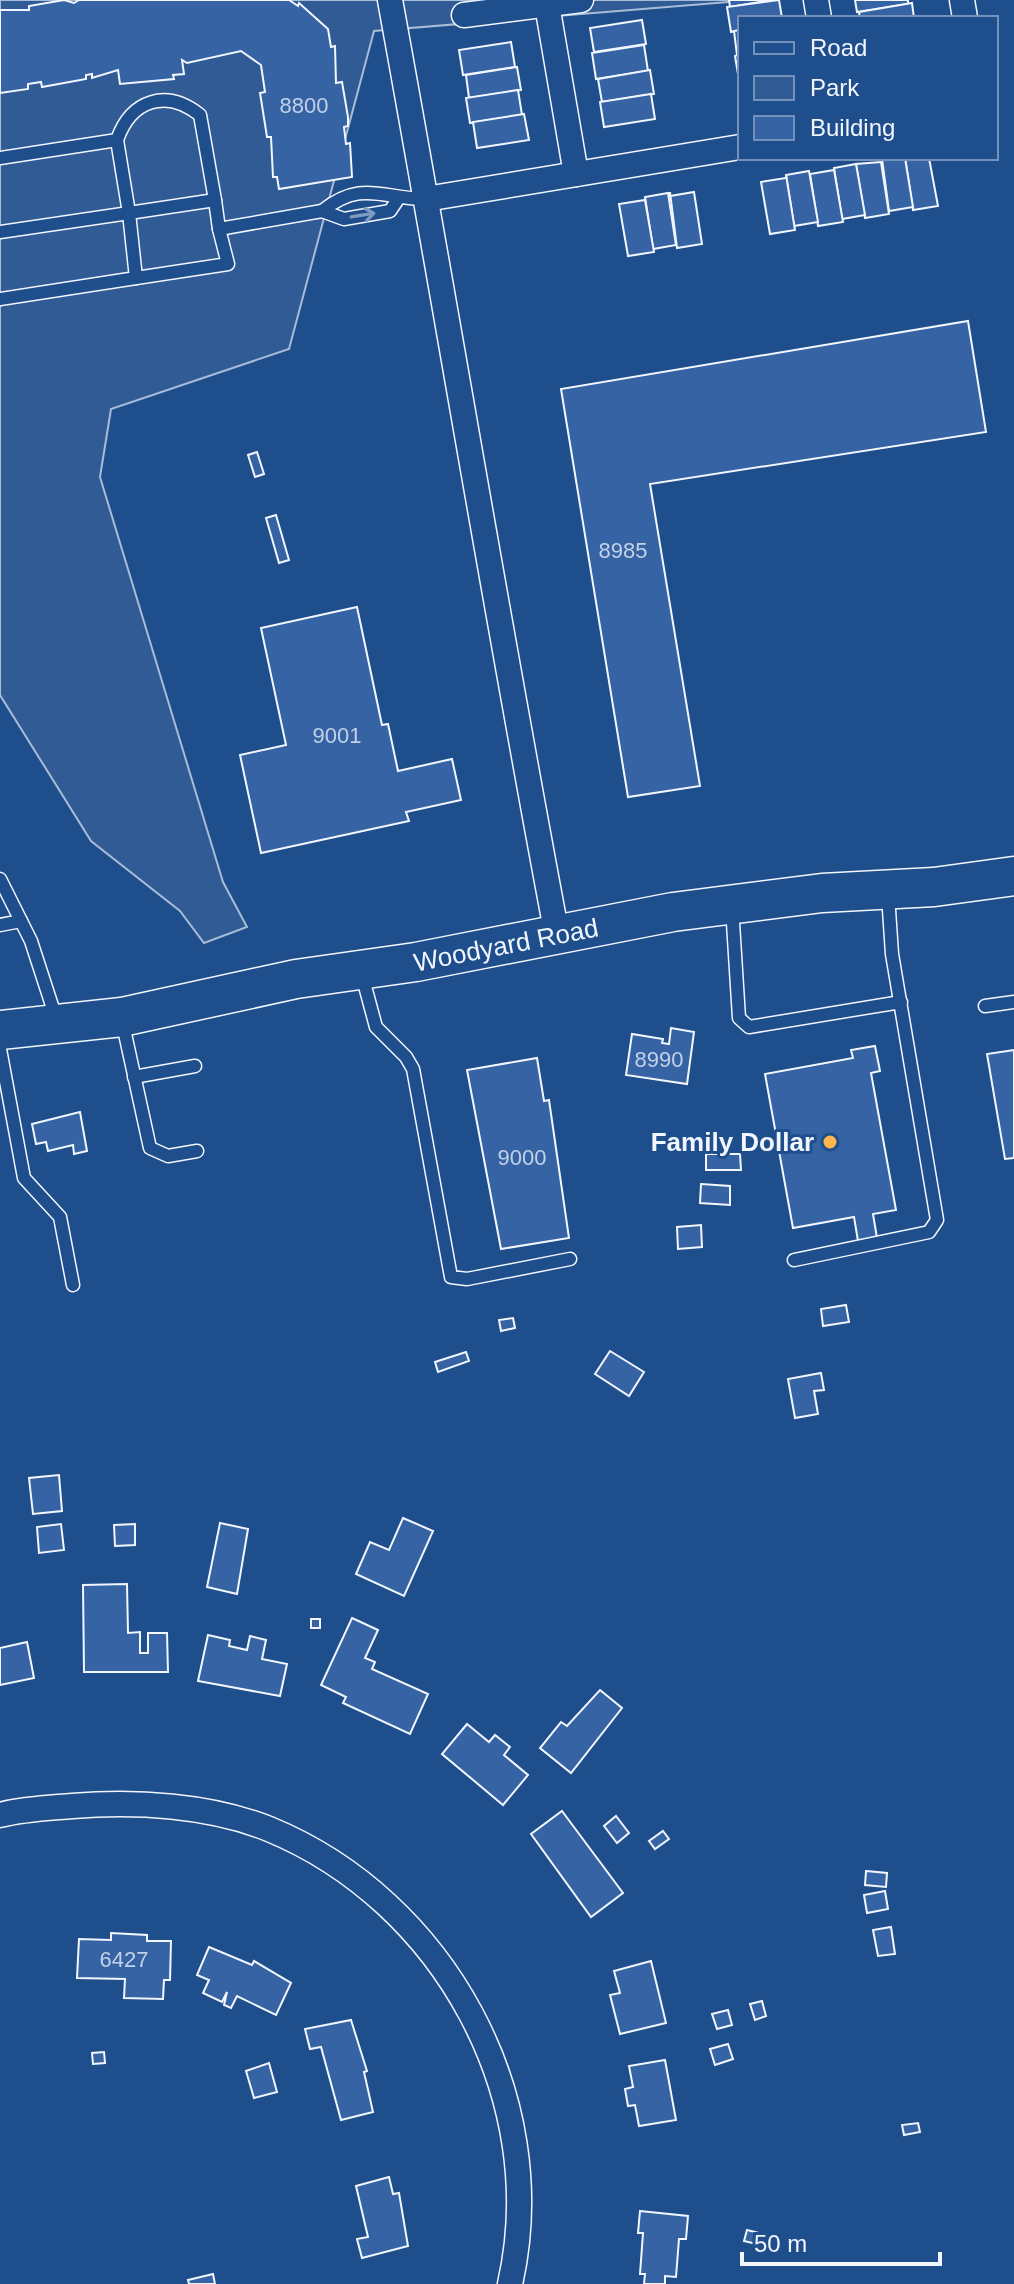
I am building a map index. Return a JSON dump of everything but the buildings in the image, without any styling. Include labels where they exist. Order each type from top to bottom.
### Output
[{"type":"main road","name":"Woodyard Road","points":[[0,1030],[122,1017],[296,979],[361,972],[731,904],[888,888],[934,887],[1014,876]]},
{"type":"street","points":[[390,0],[487,561],[557,935]]},
{"type":"street","points":[[464,15],[581,0]]},
{"type":"street","points":[[547,5],[576,174]]},
{"type":"street","points":[[426,199],[738,147]]},
{"type":"street","points":[[0,1815],[117,1803],[196,1810],[269,1829],[354,1880],[410,1926],[441,1962],[470,2009],[490,2050],[502,2088],[513,2137],[519,2197],[510,2284]]},
{"type":"lane","points":[[0,299],[228,264],[200,115],[185,103],[169,101],[143,105],[125,117],[117,140],[136,278]]},
{"type":"lane","points":[[0,158],[117,140]]},
{"type":"lane","points":[[219,229],[322,211],[340,197],[385,191],[398,199],[426,199]]},
{"type":"lane","points":[[322,211],[344,219],[390,211],[398,199]]},
{"type":"lane","points":[[0,232],[215,200]]},
{"type":"lane","points":[[0,879],[21,921],[59,1024]]},
{"type":"lane","points":[[794,1260],[929,1232],[937,1220],[892,954],[888,888]]},
{"type":"lane","points":[[731,904],[739,1018],[749,1027],[901,1002]]},
{"type":"lane","points":[[0,925],[21,921]]},
{"type":"lane","points":[[361,972],[376,1027],[406,1057],[413,1069],[451,1277],[467,1279],[570,1259]]},
{"type":"lane","points":[[985,1006],[1014,1002]]},
{"type":"lane","points":[[122,1017],[150,1148],[168,1156],[197,1151]]},
{"type":"lane","points":[[0,1049],[24,1178],[60,1217],[73,1285]]},
{"type":"lane","points":[[134,1077],[195,1066]]},
{"type":"green space","points":[[0,0],[753,0],[374,31],[289,349],[111,409],[100,477],[223,882],[247,927],[204,943],[180,911],[91,841],[0,695]]},
{"type":"place","name":"Family Dollar","points":[[830,1142]]}]
